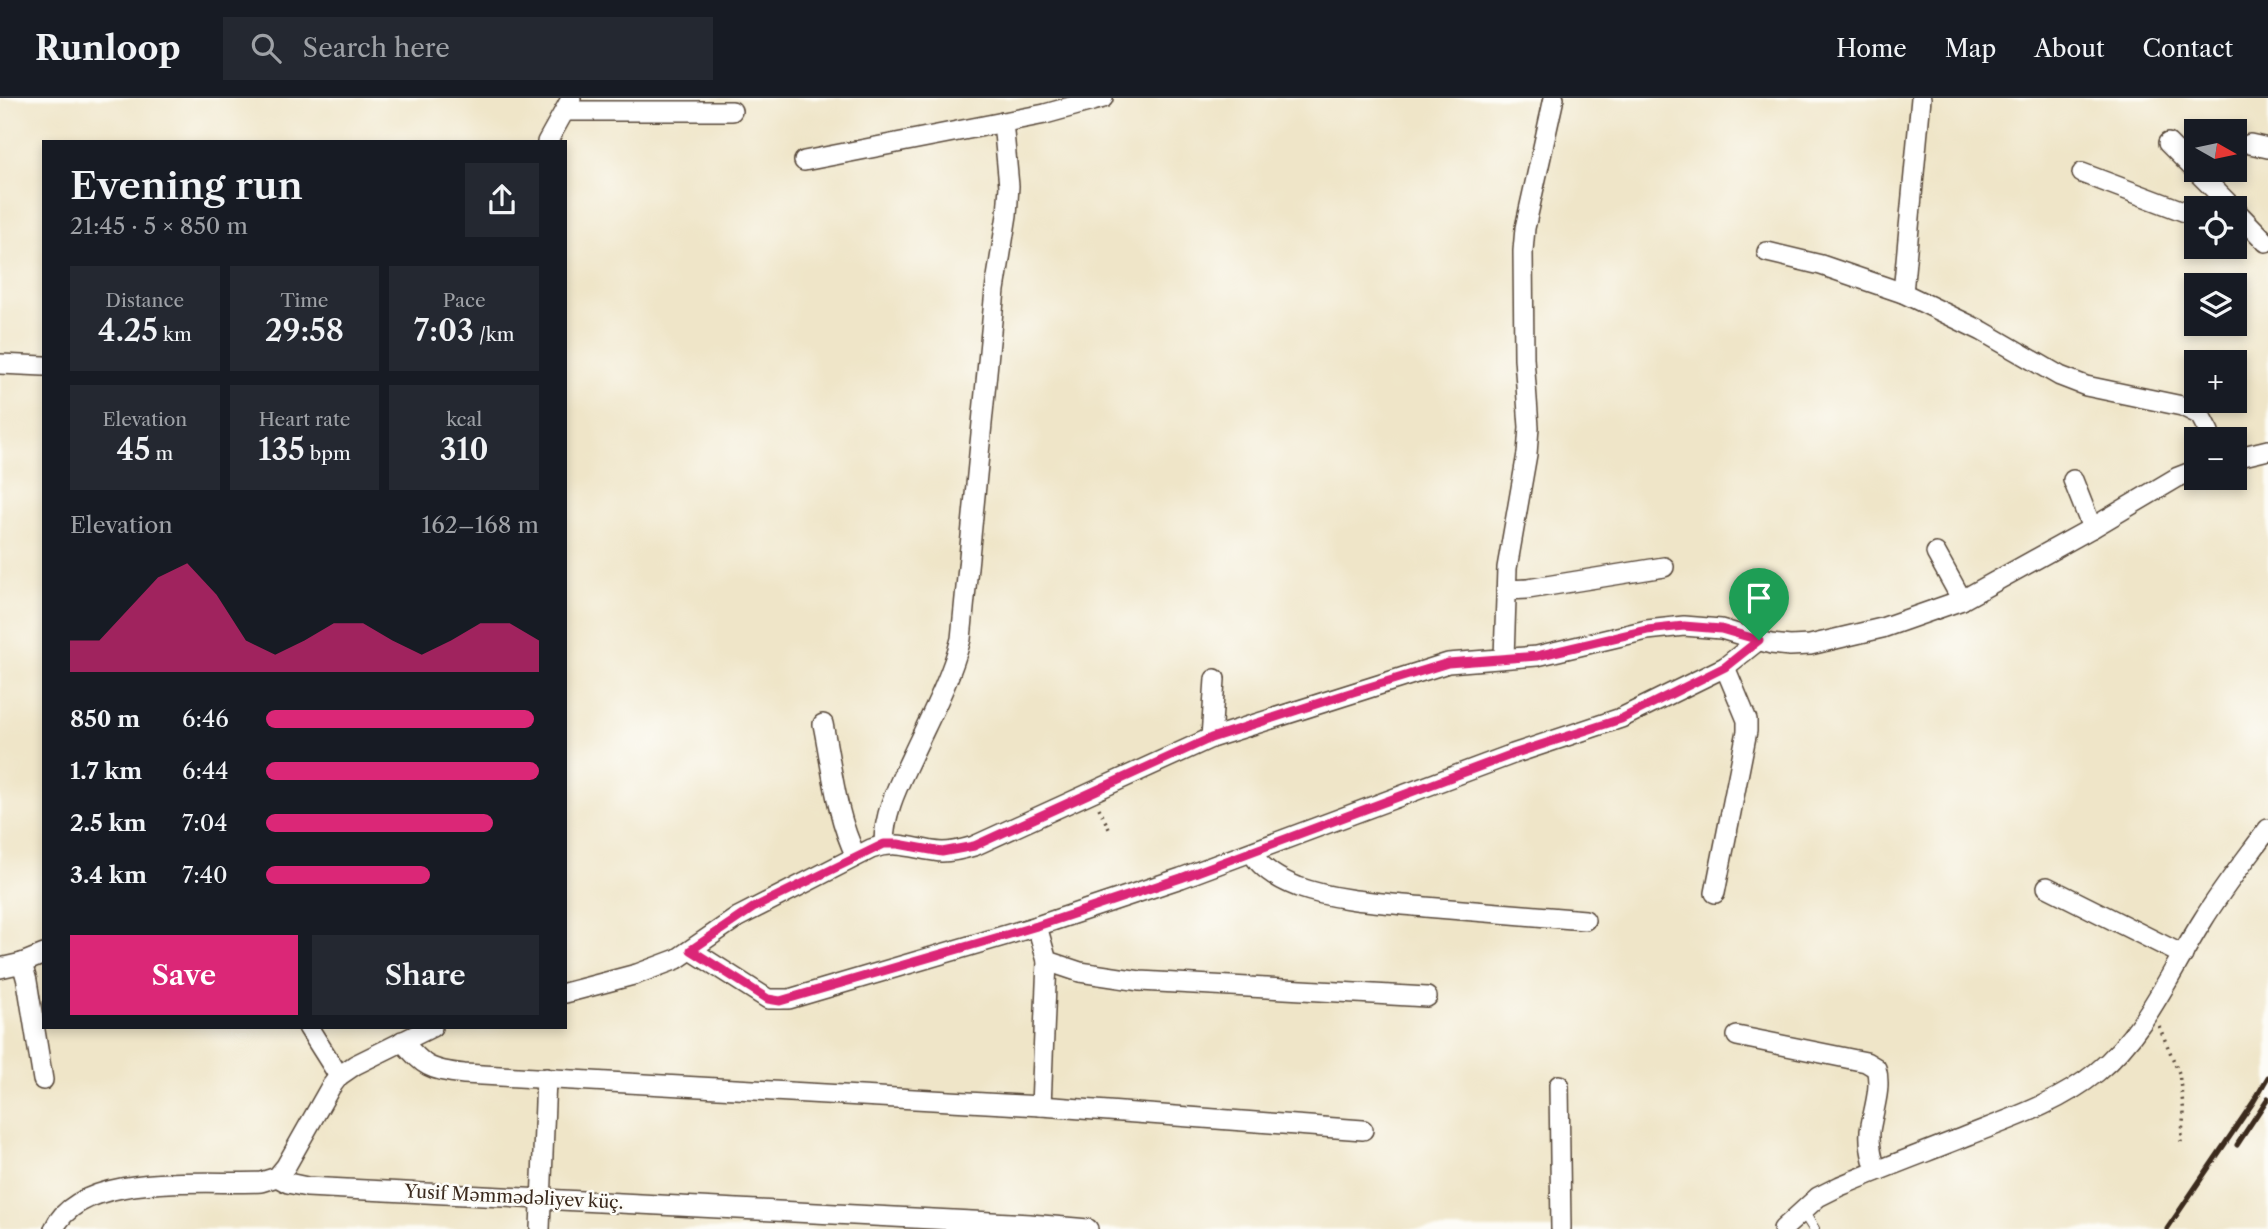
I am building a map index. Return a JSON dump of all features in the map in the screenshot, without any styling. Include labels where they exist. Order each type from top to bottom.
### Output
[{"type":"street","points":[[804,161],[1045,114],[1103,98]]},
{"type":"street","points":[[1504,658],[1509,557],[1527,454],[1529,427],[1524,358],[1525,228],[1554,98]]},
{"type":"street","points":[[1903,293],[1921,98]]},
{"type":"street","points":[[548,140],[568,104],[732,111]]},
{"type":"street","points":[[884,844],[884,826],[891,800],[953,669],[961,639],[995,290],[1007,215],[1009,186],[1003,122]]},
{"type":"street","points":[[2168,143],[2221,196]]},
{"type":"street","points":[[2082,173],[2184,211]]},
{"type":"street","points":[[2247,222],[2267,243]]},
{"type":"street","points":[[2247,235],[2267,243]]},
{"type":"street","points":[[1766,252],[1821,265],[1903,293],[1982,331],[2060,376],[2086,386],[2182,406],[2200,415],[2206,427]]},
{"type":"street","points":[[0,364],[42,366]]},
{"type":"street","points":[[2247,455],[2268,450]]},
{"type":"street","points":[[567,992],[637,974],[677,959],[753,908],[884,844],[942,852],[974,846],[1211,738],[1448,663],[1537,656],[1647,630],[1684,626],[1721,629],[1771,644],[1790,646],[1822,643],[1882,628],[1962,600],[2184,475]]},
{"type":"street","points":[[2073,480],[2092,528]]},
{"type":"street","points":[[1936,553],[1962,600]]},
{"type":"street","points":[[1506,590],[1528,589],[1664,567]]},
{"type":"street","points":[[691,950],[768,999],[780,1001],[1037,926],[1252,853],[1513,754],[1621,719],[1725,667],[1759,640]]},
{"type":"street","points":[[1715,893],[1747,731],[1747,720],[1725,667]]},
{"type":"street","points":[[1211,738],[1215,679]]},
{"type":"street","points":[[823,724],[843,821],[856,856]]},
{"type":"street","points":[[1783,1229],[1818,1197],[1876,1171],[2028,1113],[2098,1072],[2122,1047],[2152,1007],[2220,894],[2268,829]]},
{"type":"street","points":[[1252,853],[1258,863],[1285,881],[1342,897],[1377,903],[1585,920]]},
{"type":"street","points":[[2047,887],[2183,955]]},
{"type":"street","points":[[1037,926],[1047,961],[1041,1106]]},
{"type":"street","points":[[0,968],[42,955]]},
{"type":"street","points":[[1047,961],[1080,972],[1140,981],[1427,997]]},
{"type":"street","points":[[22,963],[43,1080]]},
{"type":"street","points":[[309,1029],[339,1076]]},
{"type":"street","points":[[277,1177],[339,1076],[355,1065],[428,1029]]},
{"type":"street","points":[[1737,1036],[1867,1062],[1876,1068],[1879,1078],[1870,1148],[1876,1171]]},
{"type":"street","points":[[402,1041],[421,1062],[442,1072],[1041,1106],[1363,1130]]},
{"type":"street","points":[[540,1229],[546,1078]]},
{"type":"street","points":[[1559,1085],[1561,1229]]},
{"type":"street","name":"Yusif Məmmədəliyev küç.","points":[[54,1229],[66,1211],[82,1200],[109,1190],[149,1184],[261,1182],[277,1177],[288,1183],[307,1187],[1088,1229]]},
{"type":"lane","points":[[1802,1210],[1814,1229]]},
{"type":"path","points":[[1091,794],[1111,833]]},
{"type":"path","points":[[2152,1007],[2179,1073],[2184,1112],[2181,1142]]},
{"type":"railway","points":[[2167,1229],[2268,1077]]},
{"type":"railway","points":[[2237,1145],[2268,1098]]},
{"type":"route","points":[[1684,626],[1721,629],[1759,640],[1725,667],[1621,719],[1577,731],[1513,754],[1181,878],[1037,926],[789,999],[768,999],[691,950],[753,908],[884,844],[942,852],[974,846],[1211,738],[1448,663],[1537,656],[1647,630],[1684,626]]}]
